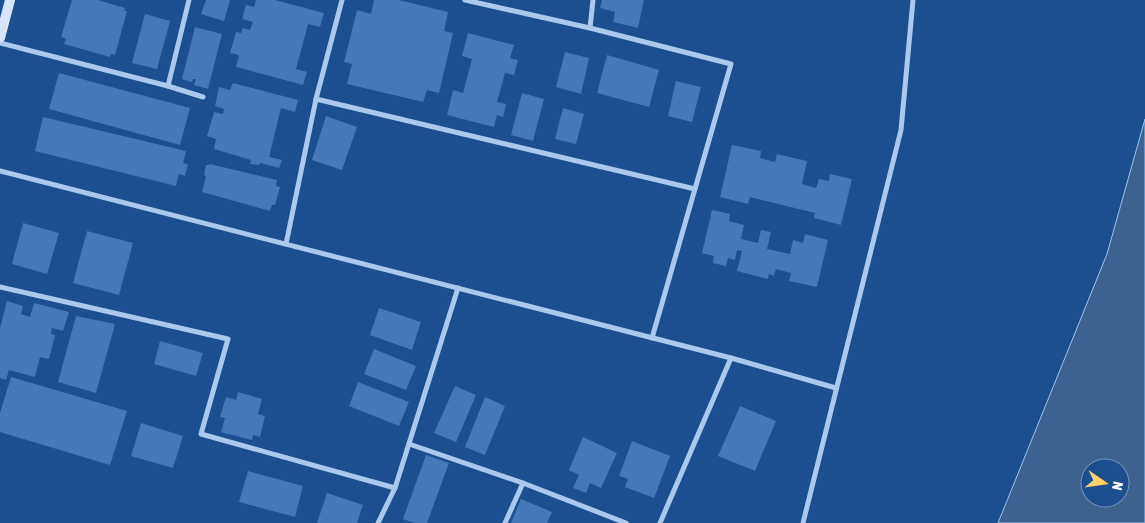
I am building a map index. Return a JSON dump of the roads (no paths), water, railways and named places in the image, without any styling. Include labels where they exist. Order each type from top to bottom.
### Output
[{"type":"main road","points":[[0,38],[10,0]]},
{"type":"street","points":[[168,86],[190,0]]},
{"type":"street","points":[[286,244],[316,99],[342,0]]},
{"type":"street","points":[[465,0],[590,28],[731,64],[652,338]]},
{"type":"street","points":[[590,28],[593,0]]},
{"type":"street","points":[[802,523],[901,130],[913,0]]},
{"type":"street","points":[[0,43],[168,86],[203,97]]},
{"type":"street","points":[[316,99],[695,189]]},
{"type":"street","points":[[0,171],[731,358],[836,388]]},
{"type":"street","points":[[0,287],[228,339],[201,434],[394,488]]},
{"type":"street","points":[[378,523],[394,488],[409,444],[458,288]]},
{"type":"street","points":[[660,523],[731,358]]},
{"type":"street","points":[[409,444],[523,483],[626,523]]},
{"type":"street","points":[[505,523],[523,483]]},
{"type":"water","points":[[1145,119],[1145,523],[998,523],[1107,254]]}]
